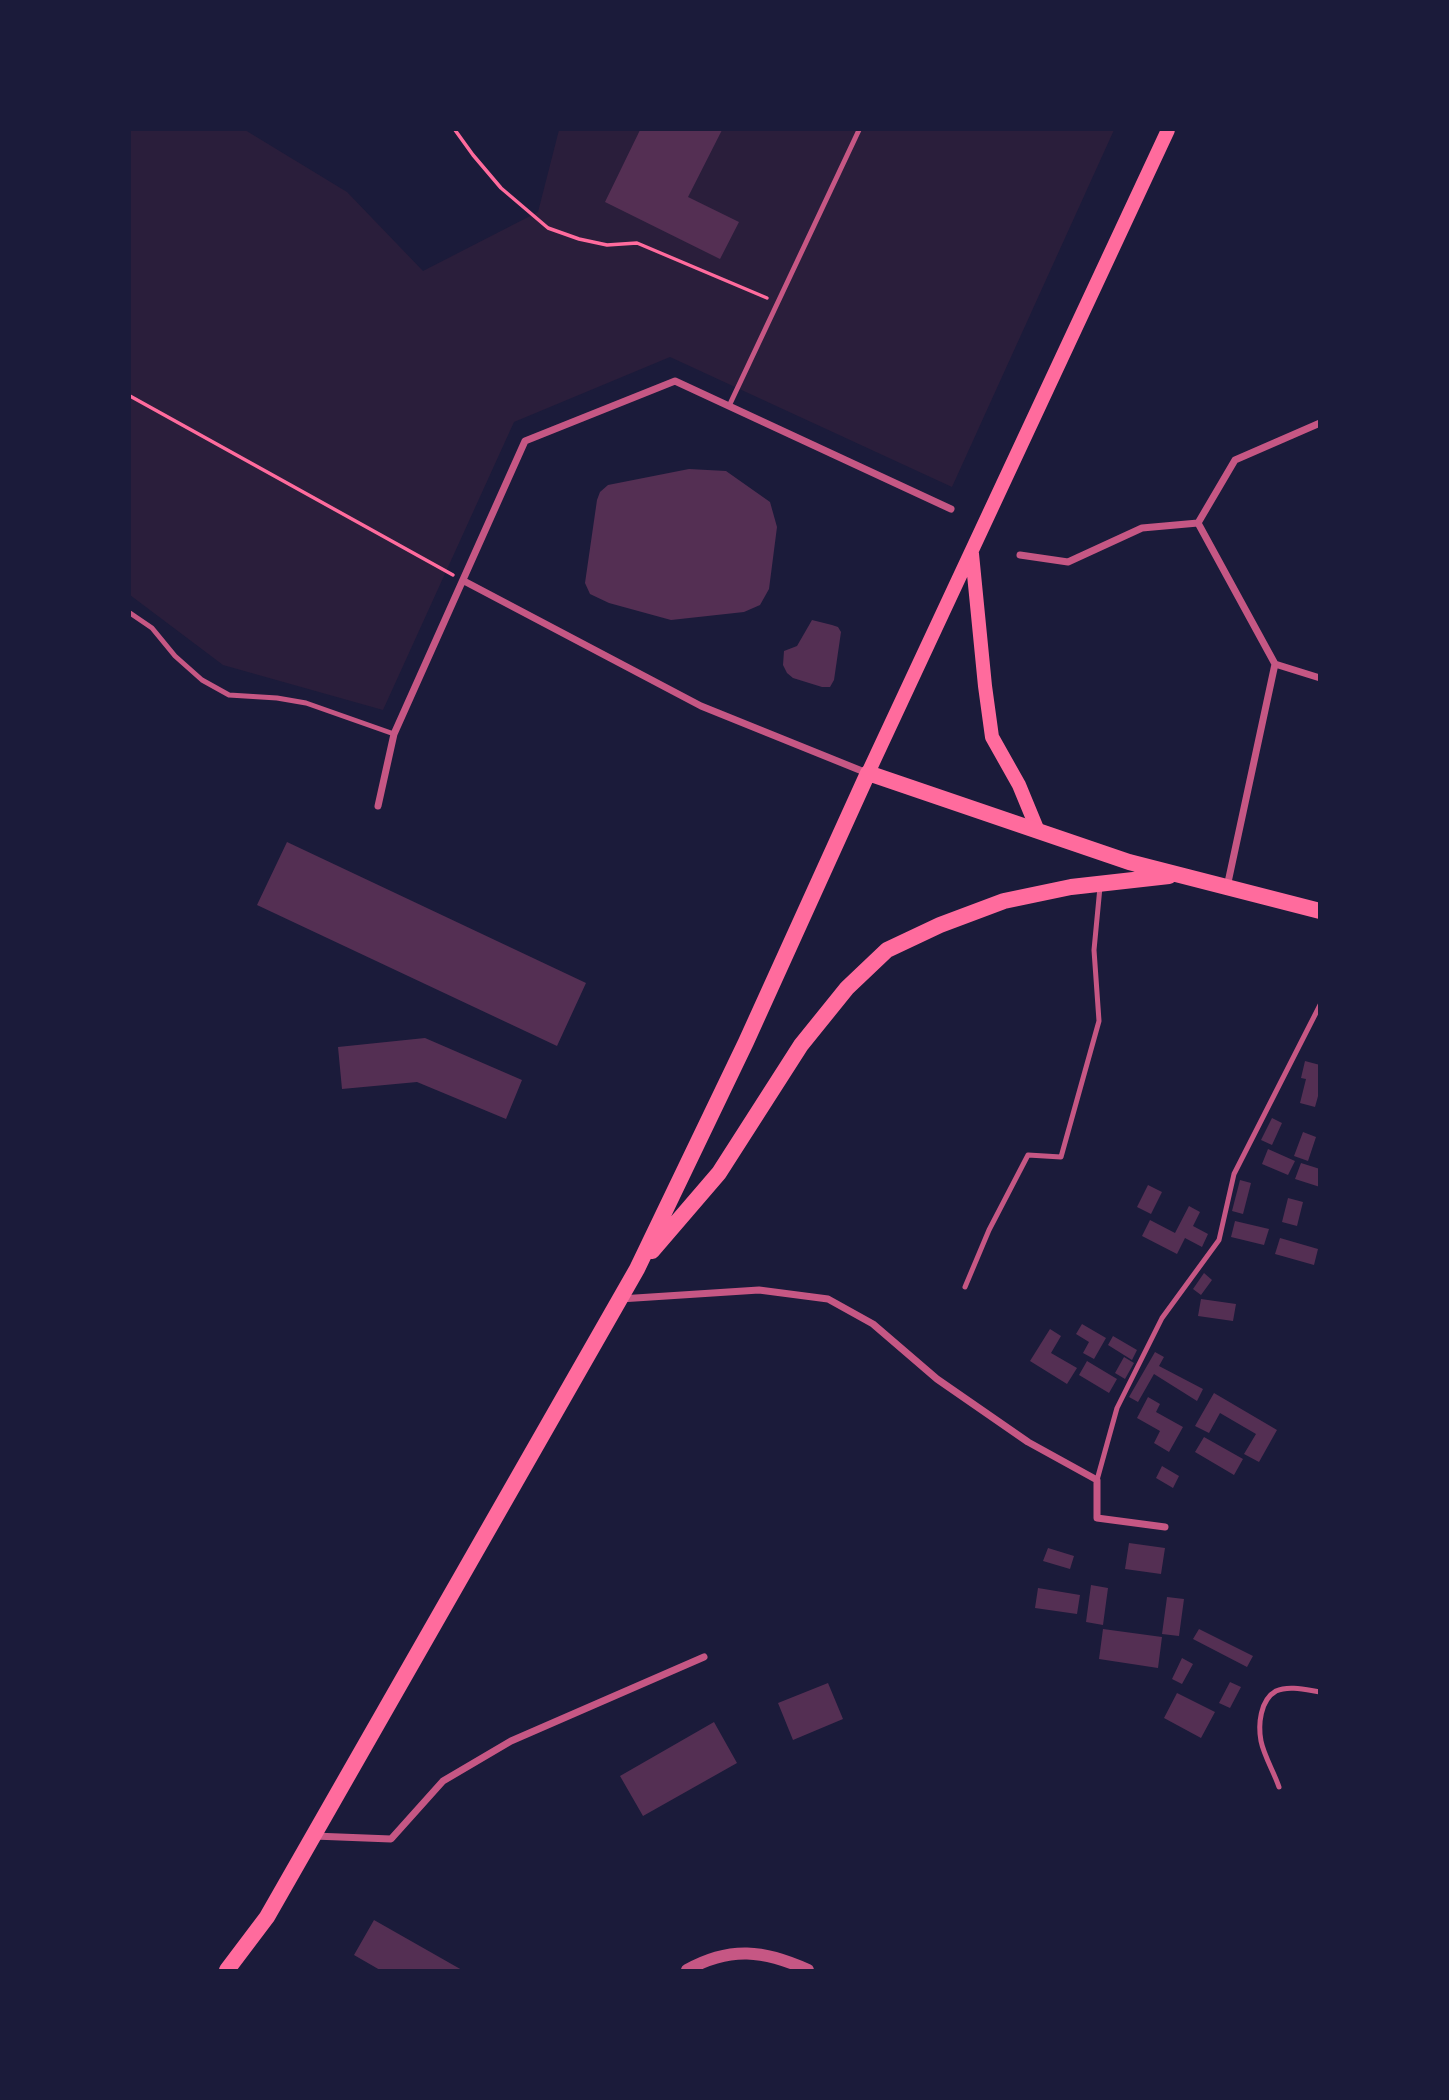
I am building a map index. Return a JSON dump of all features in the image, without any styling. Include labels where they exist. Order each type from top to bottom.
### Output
[{"type":"main road","points":[[227,1970],[267,1917],[636,1269],[746,1042],[868,773],[1168,130]]},
{"type":"main road","points":[[972,551],[992,737],[1018,785],[1038,831]]},
{"type":"main road","points":[[868,773],[1129,862],[1320,911]]},
{"type":"main road","points":[[636,1269],[719,1173],[801,1045],[847,988],[887,950],[940,925],[1004,901],[1071,887],[1178,875]]},
{"type":"street","points":[[378,806],[394,734],[525,442],[675,381],[951,509]]},
{"type":"street","points":[[1198,523],[1235,460],[1320,423]]},
{"type":"street","points":[[1020,555],[1068,562],[1142,528],[1198,523]]},
{"type":"street","points":[[1198,523],[1275,664],[1227,888]]},
{"type":"street","points":[[464,582],[701,706],[868,773]]},
{"type":"street","points":[[1275,664],[1320,678]]},
{"type":"street","points":[[620,1299],[759,1290],[828,1299],[873,1324],[937,1378],[1028,1442],[1097,1480],[1097,1518],[1165,1527]]},
{"type":"street","points":[[313,1836],[391,1839],[443,1782],[511,1741],[704,1657]]},
{"type":"street","points":[[687,1970],[733,1954],[749,1952],[808,1970]]},
{"type":"lane","points":[[729,406],[859,130]]},
{"type":"lane","points":[[130,613],[152,628],[175,656],[202,680],[229,695],[306,703],[394,734]]},
{"type":"lane","points":[[965,1287],[989,1230],[1028,1155],[1061,1157],[1099,1021],[1094,950],[1100,884]]},
{"type":"lane","points":[[1097,1480],[1117,1408],[1162,1318],[1219,1240],[1234,1174],[1320,1005]]},
{"type":"lane","points":[[1279,1787],[1261,1742],[1260,1722],[1264,1704],[1276,1691],[1294,1688],[1320,1692]]},
{"type":"path","points":[[455,130],[501,188],[548,228],[607,245],[637,243],[778,302]]},
{"type":"path","points":[[130,396],[464,582]]},
{"type":"shaded area","points":[[130,130],[245,130],[347,192],[423,271],[538,212],[559,130],[1114,130],[952,487],[670,357],[514,422],[383,710],[223,665],[130,595]]},
{"type":"building","points":[[640,130],[722,130],[688,197],[739,222],[720,259],[605,202]]},
{"type":"building","points":[[689,469],[726,471],[770,502],[777,527],[769,589],[760,605],[744,612],[671,620],[609,603],[590,594],[585,583],[600,492],[608,485]]},
{"type":"building","points":[[812,620],[838,627],[841,632],[834,680],[830,687],[793,678],[783,665],[784,651],[797,646]]},
{"type":"building","points":[[287,842],[586,983],[557,1046],[257,905]]},
{"type":"building","points":[[425,1038],[522,1080],[506,1119],[417,1082],[342,1089],[338,1047]]},
{"type":"building","points":[[1305,1061],[1320,1065],[1320,1089],[1315,1107],[1300,1103],[1306,1079],[1301,1078]]},
{"type":"building","points":[[1272,1118],[1282,1123],[1272,1145],[1261,1140]]},
{"type":"building","points":[[1303,1132],[1316,1137],[1308,1161],[1294,1156]]},
{"type":"building","points":[[1268,1149],[1295,1161],[1288,1175],[1262,1164]]},
{"type":"building","points":[[1301,1163],[1320,1169],[1320,1187],[1295,1179]]},
{"type":"building","points":[[1240,1180],[1251,1183],[1243,1214],[1232,1211]]},
{"type":"building","points":[[1148,1185],[1162,1192],[1151,1214],[1137,1207]]},
{"type":"building","points":[[1288,1198],[1303,1202],[1297,1226],[1282,1222]]},
{"type":"building","points":[[1189,1206],[1200,1212],[1193,1226],[1208,1234],[1202,1247],[1185,1238],[1177,1254],[1142,1236],[1150,1220],[1175,1233]]},
{"type":"building","points":[[1235,1221],[1269,1229],[1264,1245],[1231,1237]]},
{"type":"building","points":[[1280,1238],[1318,1249],[1314,1265],[1275,1254]]},
{"type":"building","points":[[1204,1273],[1212,1280],[1201,1295],[1193,1289]]},
{"type":"building","points":[[1201,1299],[1236,1304],[1233,1321],[1198,1316]]},
{"type":"building","points":[[1082,1324],[1106,1338],[1094,1359],[1083,1353],[1089,1342],[1076,1334]]},
{"type":"building","points":[[1050,1329],[1061,1336],[1051,1353],[1077,1368],[1067,1384],[1030,1361]]},
{"type":"building","points":[[1113,1336],[1137,1350],[1132,1360],[1108,1345]]},
{"type":"building","points":[[1155,1352],[1164,1357],[1159,1366],[1203,1389],[1197,1401],[1154,1374],[1138,1402],[1129,1397]]},
{"type":"building","points":[[1124,1357],[1134,1363],[1125,1379],[1115,1373]]},
{"type":"building","points":[[1087,1361],[1117,1379],[1109,1393],[1079,1375]]},
{"type":"building","points":[[1214,1393],[1277,1430],[1259,1462],[1244,1454],[1256,1434],[1220,1413],[1209,1433],[1195,1426]]},
{"type":"building","points":[[1148,1397],[1160,1404],[1156,1412],[1183,1427],[1169,1452],[1154,1443],[1160,1431],[1137,1418]]},
{"type":"building","points":[[1204,1437],[1243,1459],[1234,1475],[1195,1452]]},
{"type":"building","points":[[1162,1466],[1179,1476],[1173,1488],[1156,1478]]},
{"type":"building","points":[[1129,1543],[1165,1548],[1161,1574],[1125,1569]]},
{"type":"building","points":[[1048,1548],[1074,1556],[1070,1569],[1043,1561]]},
{"type":"building","points":[[1091,1585],[1108,1588],[1103,1625],[1086,1622]]},
{"type":"building","points":[[1038,1588],[1080,1595],[1077,1614],[1035,1608]]},
{"type":"building","points":[[1167,1597],[1184,1599],[1179,1636],[1162,1634]]},
{"type":"building","points":[[1103,1629],[1162,1637],[1158,1668],[1099,1659]]},
{"type":"building","points":[[1199,1629],[1253,1656],[1247,1667],[1193,1639]]},
{"type":"building","points":[[1182,1658],[1193,1664],[1182,1684],[1172,1679]]},
{"type":"building","points":[[1230,1682],[1241,1687],[1230,1708],[1219,1703]]},
{"type":"building","points":[[828,1683],[843,1719],[793,1740],[778,1703]]},
{"type":"building","points":[[1177,1693],[1215,1712],[1201,1738],[1164,1718]]},
{"type":"building","points":[[714,1722],[737,1763],[643,1816],[620,1776]]},
{"type":"building","points":[[374,1920],[462,1970],[380,1970],[354,1955]]}]
